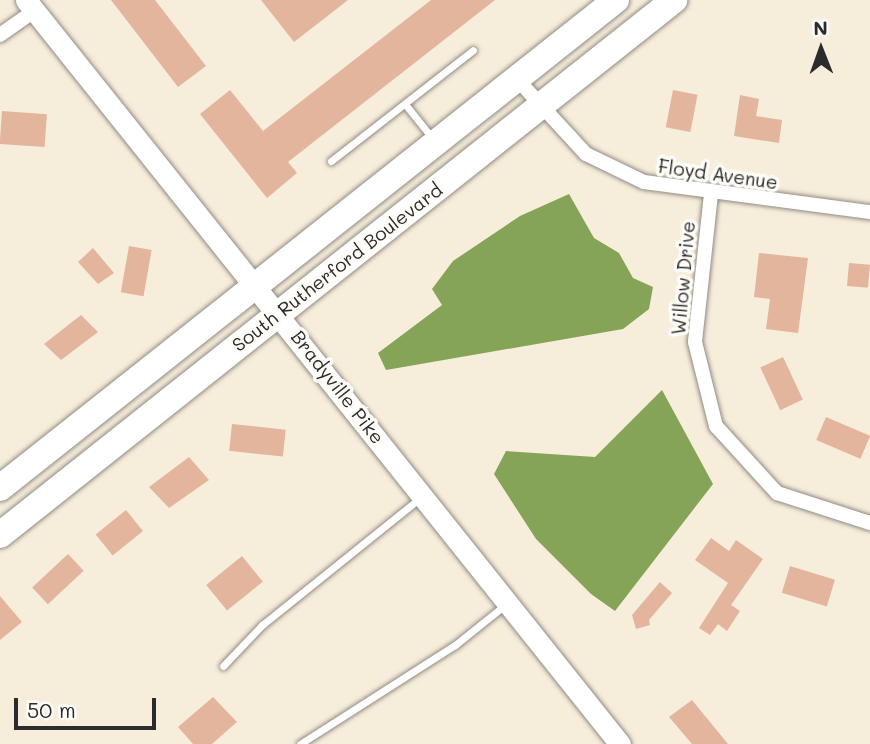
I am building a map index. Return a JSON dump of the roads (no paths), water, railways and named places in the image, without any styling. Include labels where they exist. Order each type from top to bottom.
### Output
[{"type":"highway","name":"South Rutherford Boulevard","points":[[0,488],[616,0]]},
{"type":"highway","name":"South Rutherford Boulevard","points":[[0,535],[674,0]]},
{"type":"main road","name":"Bradyville Pike","points":[[30,5],[279,313],[620,744]]},
{"type":"street","points":[[0,34],[30,5]]},
{"type":"street","name":"Floyd Avenue","points":[[516,78],[586,154],[645,182],[711,194],[870,212]]},
{"type":"street","name":"Willow Drive","points":[[711,194],[695,342],[716,426],[777,493],[870,523]]},
{"type":"lane","points":[[331,161],[473,50]]},
{"type":"lane","points":[[405,104],[436,142]]},
{"type":"lane","points":[[223,666],[262,625],[423,495]]},
{"type":"lane","points":[[300,744],[455,645],[508,602]]}]
